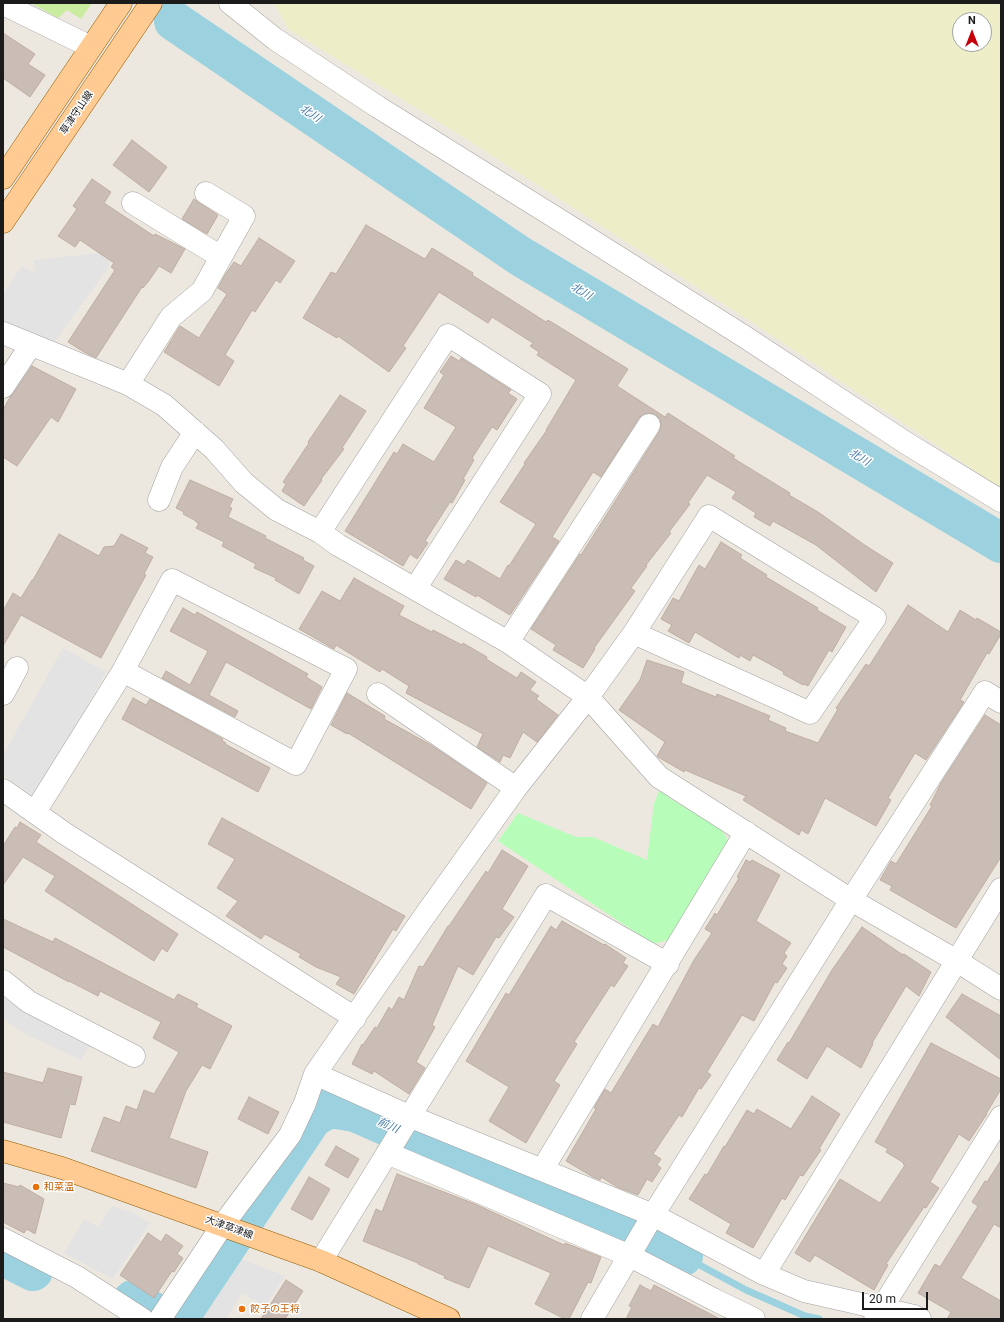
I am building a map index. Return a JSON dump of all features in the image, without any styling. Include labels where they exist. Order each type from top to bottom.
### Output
[{"type":"main road","points":[[3,178],[121,3]]},
{"type":"main road","name":"草津守山線","points":[[3,222],[152,3]]},
{"type":"main road","name":"大津草津線","points":[[3,1151],[62,1168],[320,1261],[449,1319]]},
{"type":"street","points":[[230,3],[275,39],[378,107],[732,329],[906,444],[1001,501]]},
{"type":"street","points":[[255,3],[275,39]]},
{"type":"street","points":[[3,4],[86,54]]},
{"type":"street","points":[[128,384],[171,317],[202,291],[244,216],[206,193]]},
{"type":"street","points":[[134,203],[221,258]]},
{"type":"street","points":[[3,333],[128,384],[164,405],[214,449],[244,483],[276,510],[320,532],[338,545],[508,642],[588,697],[659,777],[851,900],[957,961],[1001,989]]},
{"type":"street","points":[[320,532],[448,335],[540,394],[415,589]]},
{"type":"street","points":[[3,387],[31,345]]},
{"type":"street","points":[[508,642],[650,425]]},
{"type":"street","points":[[159,500],[172,467],[195,432]]},
{"type":"street","points":[[160,1319],[222,1226],[290,1135],[305,1102],[315,1074],[421,921],[516,788],[588,697],[634,633],[709,516],[875,618],[810,713],[634,633]]},
{"type":"street","points":[[35,812],[123,671],[172,580],[346,669],[296,764],[123,671]]},
{"type":"street","points":[[3,694],[18,668]]},
{"type":"street","points":[[592,1319],[653,1215],[851,900],[985,692],[1001,702]]},
{"type":"street","points":[[378,694],[516,788]]},
{"type":"street","points":[[3,790],[64,833],[355,1018]]},
{"type":"street","points":[[542,1170],[668,964],[746,832]]},
{"type":"street","points":[[764,1274],[1001,889]]},
{"type":"street","points":[[320,1261],[546,895],[668,964]]},
{"type":"street","points":[[3,981],[29,1002],[134,1056]]},
{"type":"street","points":[[315,1074],[407,1120],[542,1170],[653,1215],[764,1274],[804,1291],[879,1314],[914,1316],[920,1319]]},
{"type":"street","points":[[879,1314],[1001,1117]]},
{"type":"street","points":[[390,1148],[630,1256],[713,1300],[754,1319]]},
{"type":"street","points":[[3,1238],[77,1277],[142,1319]]},
{"type":"green space","points":[[31,3],[92,3],[81,19],[67,10],[58,18]]},
{"type":"green space","points":[[274,3],[1001,3],[1001,488],[753,323],[463,137],[288,29]]},
{"type":"green space","points":[[660,789],[671,799],[722,830],[728,841],[668,940],[653,944],[498,841],[518,813],[576,837],[593,837],[647,860],[654,803]]},
{"type":"shaded area","points":[[100,253],[109,256],[109,267],[52,345],[3,320],[3,294],[22,266],[35,273],[34,260]]},
{"type":"shaded area","points":[[63,648],[106,672],[38,794],[32,795],[3,775],[3,755]]},
{"type":"shaded area","points":[[3,997],[42,1022],[89,1046],[81,1060],[27,1035],[3,1019]]},
{"type":"shaded area","points":[[112,1206],[133,1213],[150,1223],[113,1279],[64,1253],[84,1219],[98,1227]]},
{"type":"shaded area","points":[[236,1257],[285,1276],[265,1306],[242,1293],[226,1319],[183,1319],[225,1258],[230,1260]]},
{"type":"building","points":[[3,33],[35,54],[28,64],[45,75],[30,97],[3,78]]},
{"type":"building","points":[[132,140],[167,167],[149,192],[113,165]]},
{"type":"building","points":[[92,179],[111,192],[104,203],[154,236],[155,234],[185,249],[171,273],[159,266],[148,282],[143,288],[142,287],[96,358],[68,342],[115,270],[111,267],[114,263],[80,240],[75,247],[58,236],[77,209],[73,206]]},
{"type":"building","points":[[194,199],[218,215],[207,234],[182,219]]},
{"type":"building","points":[[366,225],[425,259],[432,248],[473,273],[472,275],[546,322],[548,320],[628,369],[617,386],[665,417],[668,413],[735,456],[733,458],[790,493],[789,495],[818,512],[893,563],[876,592],[816,545],[773,521],[770,526],[754,517],[756,513],[732,498],[736,492],[707,475],[688,503],[690,504],[669,532],[671,533],[646,565],[647,566],[631,588],[635,591],[594,648],[595,649],[583,668],[553,650],[556,645],[531,629],[580,554],[581,555],[659,432],[661,425],[660,419],[655,414],[649,413],[643,414],[639,418],[601,477],[593,472],[552,537],[559,541],[510,615],[477,595],[476,597],[444,579],[456,560],[464,565],[468,560],[500,579],[508,565],[509,566],[536,524],[500,502],[525,464],[524,463],[547,430],[576,380],[537,355],[539,352],[530,346],[533,343],[492,317],[488,323],[439,292],[403,346],[406,348],[389,372],[338,336],[337,338],[303,318],[331,272],[336,274]]},
{"type":"building","points":[[259,238],[295,261],[280,283],[276,280],[255,312],[252,310],[225,355],[234,361],[219,386],[164,352],[180,326],[199,338],[227,294],[218,288],[225,275],[234,262],[241,266]]},
{"type":"building","points":[[451,356],[459,361],[461,358],[511,390],[508,393],[517,399],[497,430],[492,427],[472,458],[474,460],[463,479],[465,480],[452,503],[450,502],[425,541],[428,543],[417,559],[410,554],[403,566],[345,531],[394,452],[397,454],[403,444],[434,462],[456,427],[424,408],[444,375],[440,372]]},
{"type":"building","points":[[32,366],[76,389],[58,422],[51,417],[17,466],[3,457],[3,410],[10,397]]},
{"type":"building","points":[[340,395],[366,411],[342,448],[344,449],[321,479],[322,480],[304,506],[282,491],[286,484],[283,482]]},
{"type":"building","points":[[190,480],[233,499],[229,507],[232,508],[228,517],[266,536],[265,538],[304,558],[303,560],[314,566],[299,594],[275,580],[276,578],[254,568],[256,564],[222,546],[224,542],[196,528],[199,523],[183,514],[184,512],[176,508]]},
{"type":"building","points":[[59,534],[99,556],[104,547],[114,546],[121,534],[148,548],[145,553],[153,557],[144,574],[146,575],[101,658],[21,615],[3,646],[3,611],[13,593],[21,598]]},
{"type":"building","points":[[721,542],[742,555],[740,558],[767,575],[766,577],[818,608],[817,610],[846,627],[832,652],[829,650],[808,686],[803,685],[783,674],[784,672],[753,655],[750,661],[740,655],[739,658],[695,632],[689,643],[668,631],[672,625],[661,619],[673,598],[679,601],[699,565],[705,569]]},
{"type":"building","points":[[354,578],[404,606],[399,615],[432,632],[433,630],[462,645],[463,643],[487,657],[486,659],[517,678],[521,672],[536,682],[530,690],[539,696],[536,699],[558,715],[537,742],[523,732],[510,758],[503,755],[500,762],[477,747],[483,734],[406,693],[409,686],[382,669],[380,672],[336,645],[334,649],[299,629],[322,591],[340,601]]},
{"type":"building","points":[[908,605],[948,632],[960,610],[976,620],[977,618],[1001,632],[1001,634],[989,654],[987,653],[960,700],[964,702],[926,760],[915,753],[888,798],[891,800],[876,826],[825,798],[808,834],[801,830],[799,835],[743,800],[746,796],[685,770],[684,772],[658,757],[657,756],[665,742],[619,710],[640,680],[647,660],[684,672],[681,683],[716,697],[717,694],[770,716],[768,720],[786,728],[785,731],[818,743],[838,709],[836,708],[866,664],[869,666]]},
{"type":"building","points":[[183,608],[195,615],[197,612],[308,674],[306,677],[322,687],[311,709],[226,662],[209,695],[238,711],[235,717],[162,678],[166,671],[190,685],[208,651],[170,631]]},
{"type":"building","points":[[347,693],[385,716],[384,719],[431,745],[487,783],[471,809],[348,733],[347,734],[331,725]]},
{"type":"building","points":[[133,698],[146,705],[150,699],[223,739],[222,741],[226,743],[225,744],[270,768],[258,792],[122,719]]},
{"type":"building","points":[[985,715],[1001,725],[1001,857],[956,928],[890,890],[892,886],[880,880],[891,861],[896,864],[932,806],[930,805],[941,783]]},
{"type":"building","points":[[222,818],[405,916],[396,931],[393,929],[354,994],[336,984],[341,977],[316,967],[299,957],[301,954],[265,934],[261,939],[226,916],[238,901],[217,888],[235,859],[208,844]]},
{"type":"building","points":[[20,822],[41,835],[36,842],[178,934],[167,952],[162,948],[154,961],[45,891],[55,876],[23,857],[3,885],[3,846]]},
{"type":"building","points":[[502,850],[528,866],[502,909],[514,917],[499,938],[496,937],[473,975],[458,966],[432,1025],[435,1027],[416,1062],[425,1068],[409,1094],[374,1071],[372,1074],[352,1064],[362,1044],[363,1045],[375,1027],[377,1028],[389,1007],[392,1010],[399,997],[404,1000],[419,966],[423,967],[448,926],[486,871],[488,873]]},
{"type":"building","points":[[746,860],[750,862],[752,860],[780,875],[756,921],[791,943],[784,953],[787,956],[782,964],[787,968],[777,983],[775,982],[754,1021],[742,1015],[707,1072],[711,1075],[701,1089],[699,1088],[682,1117],[679,1115],[653,1154],[661,1159],[657,1165],[661,1168],[652,1182],[647,1179],[638,1195],[617,1187],[601,1177],[600,1180],[593,1177],[566,1161],[596,1109],[594,1108],[605,1089],[611,1093],[653,1024],[658,1027],[694,960],[712,933],[705,929],[715,913],[717,915],[739,878],[737,877]]},
{"type":"building","points":[[3,919],[53,942],[55,938],[174,1000],[178,994],[198,1004],[196,1007],[232,1026],[210,1069],[202,1065],[186,1091],[169,1138],[208,1152],[196,1188],[91,1151],[104,1117],[120,1123],[126,1106],[137,1110],[144,1090],[154,1094],[179,1052],[153,1038],[161,1022],[100,991],[98,996],[3,947]]},
{"type":"building","points":[[562,921],[604,945],[605,944],[626,958],[623,963],[628,966],[614,987],[611,985],[574,1042],[577,1044],[554,1081],[560,1085],[526,1143],[489,1121],[509,1087],[466,1061],[506,993],[509,995],[551,926],[556,930]]},
{"type":"building","points":[[862,927],[931,972],[919,996],[906,986],[872,1043],[873,1044],[861,1068],[827,1046],[807,1079],[777,1060],[788,1042],[789,1043],[832,970]]},
{"type":"building","points":[[962,994],[1001,1016],[1001,1060],[946,1017]]},
{"type":"building","points":[[931,1043],[1001,1079],[1001,1089],[969,1141],[959,1134],[930,1182],[939,1188],[926,1208],[924,1207],[886,1264],[888,1265],[874,1290],[815,1255],[810,1262],[795,1253],[840,1179],[880,1203],[905,1165],[886,1152],[888,1149],[875,1142]]},
{"type":"building","points":[[48,1068],[82,1077],[75,1105],[70,1104],[61,1138],[3,1122],[3,1072],[43,1083]]},
{"type":"building","points":[[812,1096],[840,1114],[819,1149],[821,1150],[803,1176],[800,1175],[785,1200],[782,1198],[753,1248],[726,1233],[731,1224],[689,1199],[705,1174],[707,1175],[747,1110],[754,1114],[757,1109],[791,1129]]},
{"type":"building","points":[[249,1097],[279,1112],[268,1134],[238,1119]]},
{"type":"building","points":[[336,1146],[359,1159],[348,1178],[325,1165]]},
{"type":"building","points":[[1001,1160],[1001,1228],[994,1224],[961,1278],[1001,1301],[1001,1319],[947,1319],[951,1312],[918,1293],[935,1264],[940,1267],[978,1206],[972,1202],[985,1181],[987,1182]]},
{"type":"building","points":[[397,1174],[475,1204],[564,1245],[565,1243],[601,1257],[591,1283],[588,1282],[569,1319],[565,1319],[535,1304],[551,1273],[488,1246],[469,1288],[444,1278],[445,1276],[418,1263],[363,1241],[376,1209],[382,1212]]},
{"type":"building","points":[[309,1177],[330,1189],[312,1220],[291,1209]]},
{"type":"building","points":[[3,1183],[19,1187],[20,1185],[44,1199],[35,1234],[27,1229],[24,1233],[3,1222]]},
{"type":"building","points":[[148,1233],[161,1242],[166,1234],[183,1246],[177,1254],[183,1258],[174,1272],[172,1271],[154,1298],[120,1275]]},
{"type":"building","points":[[286,1280],[303,1291],[285,1319],[261,1319]]},
{"type":"building","points":[[640,1285],[651,1291],[654,1285],[720,1319],[626,1319],[632,1307],[629,1306]]},
{"type":"waterway","name":"北川","points":[[174,21],[520,256],[1001,543]]},
{"type":"waterway","name":"前川","points":[[178,1319],[313,1117],[330,1108],[355,1112],[683,1256]]},
{"type":"waterway","name":"前川","points":[[3,1256],[33,1271]]},
{"type":"waterway","points":[[683,1256],[746,1290],[805,1316],[819,1319]]},
{"type":"waterway","name":"前川","points":[[133,1300],[165,1319]]},
{"type":"place","name":"和菜温","points":[[36,1187]]},
{"type":"place","name":"餃子の王将","points":[[242,1309]]}]
